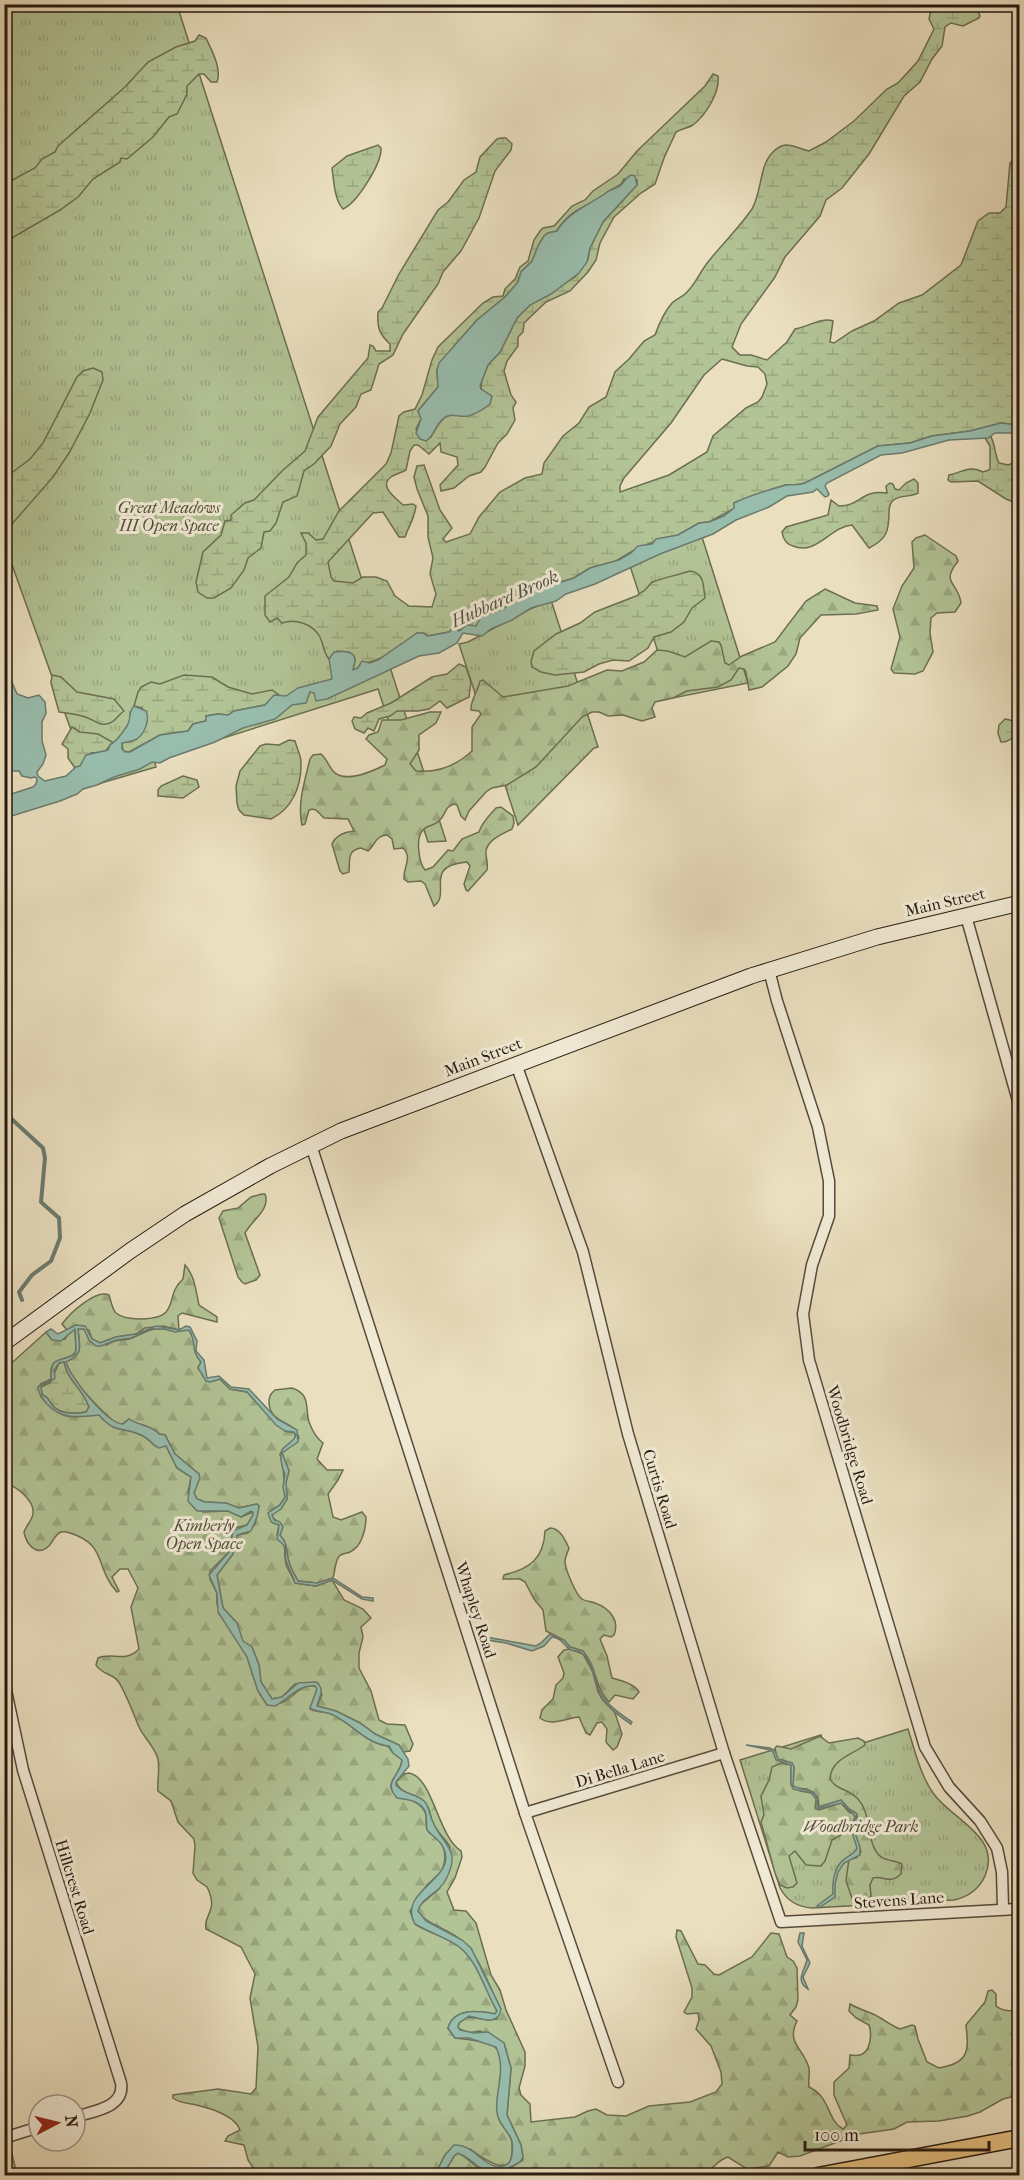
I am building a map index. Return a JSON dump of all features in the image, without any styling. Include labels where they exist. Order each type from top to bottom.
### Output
[{"type":"main road","name":"Main Street","points":[[4,1343],[157,1232],[235,1184],[311,1145],[378,1116],[769,970],[866,940],[1020,903]]},
{"type":"main road","points":[[818,2175],[1020,2138]]},
{"type":"street","points":[[966,916],[1020,1108]]},
{"type":"street","name":"Woodbridge Road","points":[[769,970],[818,1126],[829,1181],[829,1216],[812,1265],[804,1314],[809,1360],[925,1747],[949,1787],[980,1821],[997,1848],[1002,1872],[1003,1908]]},
{"type":"street","name":"Curtis Road","points":[[516,1064],[583,1252],[628,1434],[724,1753],[781,1922]]},
{"type":"street","name":"Whapley Road","points":[[311,1145],[525,1813],[618,2082]]},
{"type":"street","name":"Hillcrest Road","points":[[4,1681],[23,1770],[121,2083],[121,2094],[118,2100],[87,2113]]},
{"type":"street","name":"Di Bella Lane","points":[[525,1813],[724,1753]]},
{"type":"street","name":"Stevens Lane","points":[[781,1922],[1020,1908]]},
{"type":"street","points":[[4,2138],[27,2131]]},
{"type":"green space","name":"Great Meadows III Open Space","points":[[5,5],[177,5],[446,841],[428,842],[378,689],[154,760],[156,767],[91,786],[5,545]]},
{"type":"green space","points":[[932,5],[942,5],[949,10],[976,6],[980,16],[963,26],[951,23],[945,27],[942,46],[920,82],[904,96],[869,154],[842,188],[826,200],[820,216],[785,257],[775,277],[741,324],[732,347],[740,355],[751,355],[767,360],[787,342],[795,329],[824,320],[833,321],[830,342],[834,343],[852,331],[874,321],[899,303],[922,295],[961,265],[978,221],[989,213],[1000,213],[1006,207],[1010,163],[1019,156],[1019,425],[1001,423],[970,431],[932,436],[910,443],[878,446],[805,483],[786,485],[734,503],[735,508],[709,522],[699,523],[678,535],[636,549],[616,561],[590,568],[574,578],[545,587],[536,587],[504,608],[484,616],[476,626],[468,625],[463,630],[456,628],[449,632],[428,636],[424,633],[417,633],[390,653],[376,660],[361,663],[353,670],[355,660],[349,652],[337,651],[329,659],[317,632],[303,623],[292,621],[282,623],[277,618],[270,622],[265,615],[265,596],[289,577],[297,563],[306,555],[306,543],[301,533],[308,533],[316,540],[323,539],[339,511],[386,464],[391,453],[399,416],[415,409],[438,347],[483,303],[493,297],[503,296],[505,289],[515,279],[520,267],[528,261],[534,240],[543,228],[554,226],[572,206],[585,200],[593,191],[618,174],[637,151],[705,86],[713,74],[718,76],[717,89],[707,109],[693,125],[676,132],[655,184],[614,217],[600,243],[596,260],[588,272],[570,291],[546,302],[524,323],[523,332],[518,337],[518,346],[507,361],[504,371],[511,395],[516,402],[513,408],[515,420],[507,434],[498,443],[485,467],[481,472],[469,476],[454,488],[441,491],[440,485],[458,465],[457,457],[441,452],[440,443],[429,454],[418,445],[414,445],[410,451],[406,470],[391,477],[386,484],[390,492],[403,505],[416,506],[405,537],[399,537],[383,512],[373,513],[328,562],[334,581],[353,583],[363,577],[376,577],[387,581],[395,596],[409,606],[432,607],[436,594],[430,574],[433,558],[428,537],[428,516],[414,477],[417,466],[424,465],[440,510],[452,528],[443,539],[446,542],[470,534],[479,517],[500,492],[525,478],[542,474],[544,463],[563,436],[579,423],[589,407],[606,397],[615,372],[644,341],[655,335],[669,307],[690,289],[708,262],[742,223],[758,195],[765,165],[772,153],[777,148],[786,145],[809,151],[826,142],[854,121],[887,89],[898,83],[918,61],[934,29],[929,19]],"holes":[[[624,179],[637,180],[637,185],[603,222],[590,248],[588,259],[575,277],[530,305],[517,318],[500,352],[488,365],[482,379],[481,389],[464,416],[447,416],[437,426],[431,437],[416,429],[421,419],[418,411],[438,387],[437,370],[477,320],[505,297],[518,282],[521,272],[532,261],[544,236],[557,231],[570,215],[600,199],[620,185]],[[722,359],[758,367],[765,374],[767,384],[762,397],[713,436],[707,452],[669,475],[620,492],[624,478],[671,423],[704,375]]]},
{"type":"green space","points":[[199,35],[206,38],[213,54],[218,71],[217,82],[211,82],[204,74],[199,74],[187,86],[187,94],[177,114],[169,117],[153,137],[127,159],[121,158],[120,162],[93,179],[78,197],[60,210],[5,242],[5,184],[35,168],[42,159],[55,152],[58,146],[125,87],[148,62],[176,47],[195,41]]},
{"type":"green space","points":[[506,138],[512,144],[511,150],[495,171],[479,218],[461,251],[443,272],[438,284],[403,334],[393,355],[379,364],[371,390],[361,394],[356,407],[340,424],[331,446],[304,471],[297,496],[283,502],[276,523],[270,531],[264,532],[261,548],[248,558],[244,570],[231,588],[214,598],[207,598],[198,592],[196,582],[203,552],[221,535],[225,521],[231,520],[231,515],[245,503],[254,500],[305,451],[318,417],[368,358],[370,345],[376,351],[390,351],[390,344],[380,330],[378,312],[438,210],[448,202],[464,180],[476,172],[480,157],[497,139]]},
{"type":"green space","points":[[378,145],[381,148],[380,155],[373,172],[355,199],[343,209],[336,195],[332,168],[347,156]]},
{"type":"green space","points":[[93,368],[102,372],[103,380],[90,413],[69,453],[53,477],[5,532],[5,478],[30,459],[43,443],[77,377],[83,371]]},
{"type":"green space","points":[[990,435],[999,463],[1008,465],[1019,461],[1019,504],[1006,499],[978,481],[951,482],[948,480],[949,475],[966,470],[974,469],[983,472],[989,470],[990,446],[985,438]]},
{"type":"green space","points":[[914,479],[918,483],[918,493],[893,500],[889,506],[886,534],[869,548],[852,525],[844,527],[809,547],[793,546],[784,539],[782,532],[786,527],[828,515],[831,500],[839,506],[846,505],[872,493],[887,493],[886,486],[890,483],[899,490]]},
{"type":"green space","points":[[925,535],[956,556],[958,561],[950,574],[950,579],[961,603],[955,612],[937,613],[931,618],[930,633],[933,652],[923,671],[915,674],[894,673],[891,669],[900,637],[893,609],[902,586],[914,568],[912,542]]},
{"type":"green space","points":[[702,537],[748,683],[673,698],[630,566],[659,552]]},
{"type":"green space","points":[[690,571],[701,577],[705,598],[692,608],[684,622],[671,632],[654,637],[648,648],[629,661],[613,660],[584,672],[555,675],[532,667],[534,651],[556,634],[580,623],[595,612],[636,596],[652,582]]},
{"type":"green space","points":[[825,589],[855,603],[877,606],[878,610],[856,614],[821,615],[800,638],[796,654],[788,666],[762,687],[749,690],[746,672],[739,668],[731,680],[718,687],[687,691],[673,698],[655,702],[652,708],[655,717],[642,721],[623,715],[608,716],[592,712],[582,717],[536,767],[507,785],[492,788],[486,792],[469,811],[465,820],[457,805],[448,807],[439,821],[425,828],[419,839],[421,862],[425,870],[433,867],[448,850],[453,851],[462,839],[479,832],[496,808],[501,807],[513,816],[512,829],[494,839],[488,846],[486,850],[487,870],[468,891],[464,884],[470,866],[467,862],[453,865],[445,869],[442,874],[439,901],[434,906],[425,884],[421,881],[408,882],[404,879],[406,852],[403,848],[394,849],[392,839],[387,835],[378,838],[368,851],[361,848],[353,851],[350,856],[349,872],[343,874],[332,844],[341,834],[354,831],[348,819],[324,818],[312,809],[309,810],[305,824],[302,825],[300,809],[302,792],[313,755],[321,754],[333,771],[344,776],[359,775],[385,765],[387,759],[366,739],[369,735],[378,732],[382,720],[401,720],[430,712],[441,712],[436,723],[419,735],[419,750],[410,764],[416,771],[439,770],[460,761],[472,751],[472,727],[481,714],[479,711],[471,710],[471,707],[480,681],[483,680],[503,697],[568,686],[607,670],[622,671],[644,662],[657,650],[685,657],[711,641],[719,642],[725,663],[729,665],[742,656],[775,642],[806,601]]},
{"type":"green space","points":[[551,600],[598,747],[594,748],[518,825],[459,644],[468,642]]},
{"type":"green space","points":[[459,664],[466,667],[471,682],[469,697],[447,708],[440,701],[429,709],[397,711],[379,719],[374,731],[368,728],[364,733],[355,729],[352,721],[354,717],[361,718],[391,703],[432,677],[447,674]]},
{"type":"green space","points":[[52,675],[61,677],[77,692],[114,699],[124,711],[107,724],[59,712],[51,683]]},
{"type":"green space","points":[[184,675],[212,677],[228,687],[252,694],[272,690],[282,697],[276,695],[265,705],[234,711],[228,715],[206,716],[206,721],[193,724],[188,731],[160,735],[129,752],[123,751],[122,743],[144,729],[147,720],[142,708],[134,706],[141,687],[151,682],[160,684]]},
{"type":"green space","points":[[1005,719],[1014,722],[1020,729],[1009,740],[1001,742],[998,733],[999,725]]},
{"type":"green space","points":[[72,727],[80,732],[98,734],[114,743],[105,752],[91,753],[80,766],[75,768],[68,758],[68,749],[62,744]]},
{"type":"green space","points":[[289,740],[295,741],[301,762],[297,789],[290,803],[271,819],[244,815],[237,803],[236,786],[240,771],[260,746],[279,745]]},
{"type":"green space","points":[[183,776],[197,780],[199,787],[183,798],[158,796],[161,786]]},
{"type":"green space","points":[[265,1194],[266,1199],[263,1210],[245,1233],[260,1275],[256,1280],[245,1284],[238,1277],[219,1218],[223,1211],[238,1208],[251,1197]]},
{"type":"green space","points":[[185,1265],[193,1279],[199,1305],[217,1317],[217,1322],[182,1313],[178,1316],[179,1330],[163,1326],[145,1328],[136,1334],[116,1337],[100,1343],[92,1339],[89,1330],[76,1325],[67,1330],[62,1324],[84,1303],[97,1295],[104,1294],[109,1295],[116,1313],[120,1316],[141,1319],[162,1315],[169,1308],[176,1288],[183,1279]]},
{"type":"green space","name":"Kimberly Open Space","points":[[75,1329],[75,1354],[54,1363],[51,1379],[41,1384],[41,1397],[61,1414],[73,1417],[99,1414],[116,1428],[136,1433],[155,1446],[166,1446],[177,1468],[191,1477],[188,1493],[203,1512],[228,1511],[241,1517],[253,1512],[247,1525],[235,1528],[230,1551],[210,1571],[210,1579],[217,1593],[217,1604],[247,1657],[258,1691],[267,1705],[281,1703],[305,1687],[315,1686],[317,1689],[310,1709],[334,1715],[366,1738],[388,1746],[402,1759],[391,1784],[393,1793],[399,1798],[411,1800],[422,1807],[426,1815],[427,1829],[441,1843],[445,1857],[442,1871],[427,1885],[410,1911],[415,1924],[453,1943],[465,1952],[476,1967],[497,2011],[495,2014],[468,2012],[461,2014],[451,2021],[448,2028],[455,2038],[487,2043],[495,2047],[498,2052],[501,2066],[498,2117],[512,2141],[510,2161],[506,2165],[494,2164],[470,2149],[445,2155],[435,2175],[251,2175],[254,2169],[248,2160],[244,2145],[225,2141],[228,2136],[240,2130],[234,2121],[217,2111],[173,2098],[173,2095],[218,2089],[251,2094],[256,2088],[258,2047],[250,1998],[255,1974],[241,1947],[206,1929],[211,1900],[207,1887],[197,1880],[193,1873],[194,1839],[178,1822],[171,1801],[158,1791],[157,1755],[139,1727],[121,1685],[96,1665],[98,1658],[103,1656],[124,1656],[139,1649],[131,1607],[138,1588],[128,1569],[120,1569],[112,1577],[119,1591],[117,1592],[105,1574],[96,1550],[82,1538],[70,1533],[59,1533],[44,1549],[32,1548],[24,1532],[33,1514],[31,1504],[19,1491],[5,1484],[5,1366],[14,1361],[46,1332],[52,1340],[65,1339]]},
{"type":"green space","points":[[78,1329],[84,1329],[91,1342],[107,1345],[152,1330],[189,1330],[196,1354],[201,1362],[198,1368],[210,1382],[220,1379],[230,1389],[247,1392],[285,1431],[295,1433],[295,1439],[280,1454],[284,1471],[285,1497],[280,1505],[270,1511],[273,1523],[279,1525],[277,1535],[285,1547],[287,1567],[295,1583],[316,1586],[332,1580],[344,1600],[363,1609],[371,1618],[361,1627],[363,1637],[359,1653],[359,1668],[371,1691],[379,1720],[387,1724],[405,1725],[413,1744],[410,1751],[403,1752],[399,1745],[375,1734],[360,1723],[336,1711],[317,1706],[322,1695],[318,1683],[295,1684],[282,1697],[272,1699],[261,1682],[259,1665],[252,1647],[242,1641],[237,1623],[223,1608],[217,1575],[233,1554],[237,1535],[248,1533],[255,1524],[259,1506],[257,1504],[238,1508],[226,1503],[205,1502],[197,1499],[194,1493],[199,1474],[175,1454],[165,1435],[129,1419],[119,1424],[101,1410],[77,1383],[65,1362],[76,1356],[78,1352],[80,1345]]},
{"type":"green space","points":[[64,1362],[69,1375],[86,1400],[89,1407],[86,1412],[59,1411],[47,1397],[42,1395],[41,1387],[50,1383],[59,1363]]},
{"type":"green space","points":[[292,1388],[305,1398],[310,1425],[323,1443],[317,1459],[327,1470],[343,1470],[328,1494],[333,1517],[341,1520],[362,1512],[366,1517],[364,1532],[358,1546],[339,1556],[333,1578],[317,1583],[298,1581],[280,1535],[282,1525],[272,1517],[287,1499],[286,1482],[289,1471],[282,1453],[299,1438],[296,1430],[275,1417],[270,1409],[269,1399],[275,1390]]},
{"type":"green space","points":[[550,1528],[559,1532],[569,1548],[565,1565],[580,1597],[605,1608],[612,1615],[616,1624],[614,1635],[611,1637],[604,1635],[600,1639],[612,1678],[631,1685],[639,1692],[633,1699],[615,1695],[609,1702],[601,1691],[588,1657],[583,1651],[570,1647],[564,1640],[546,1631],[543,1610],[525,1582],[520,1579],[503,1579],[504,1575],[521,1570],[534,1561],[542,1549],[545,1531]]},
{"type":"green space","points":[[570,1649],[583,1654],[595,1676],[598,1692],[615,1713],[622,1734],[617,1747],[613,1750],[606,1742],[607,1729],[602,1722],[597,1723],[590,1735],[586,1733],[579,1717],[554,1722],[540,1718],[542,1710],[553,1699],[556,1685],[563,1678],[564,1673],[558,1657],[564,1650]]},
{"type":"green space","name":"Woodbridge Park","points":[[908,1729],[928,1786],[941,1803],[981,1839],[987,1850],[988,1862],[983,1881],[972,1892],[954,1900],[812,1908],[793,1902],[780,1888],[740,1760],[821,1735],[828,1754]]},
{"type":"green space","points":[[818,1737],[829,1743],[858,1738],[864,1741],[865,1745],[838,1762],[831,1772],[830,1779],[854,1795],[862,1805],[872,1843],[880,1856],[902,1864],[901,1874],[893,1879],[873,1878],[870,1885],[871,1896],[867,1901],[855,1903],[846,1881],[849,1859],[856,1858],[861,1852],[854,1830],[858,1819],[856,1813],[841,1800],[819,1807],[818,1797],[807,1789],[793,1786],[794,1767],[786,1761],[777,1759],[775,1748],[777,1746],[791,1749]]},
{"type":"green space","points":[[781,1763],[791,1765],[791,1784],[800,1791],[812,1793],[816,1799],[815,1808],[819,1810],[841,1803],[854,1814],[855,1819],[846,1832],[832,1840],[821,1866],[806,1865],[795,1851],[789,1856],[797,1883],[787,1888],[780,1885],[775,1873],[761,1822],[764,1815],[761,1796],[769,1780],[772,1767]]},
{"type":"green space","points":[[409,1773],[417,1777],[424,1785],[453,1844],[461,1851],[462,1857],[455,1878],[447,1892],[454,1910],[466,1911],[476,1923],[491,1975],[500,1990],[506,2010],[525,2052],[525,2066],[519,2088],[521,2095],[530,2104],[531,2122],[575,2117],[596,2109],[607,2115],[626,2116],[649,2106],[690,2102],[716,2092],[722,2084],[721,2072],[711,2046],[696,2029],[699,2020],[698,2013],[684,2012],[692,1997],[692,1988],[676,1937],[677,1930],[681,1931],[698,1964],[705,1965],[714,1974],[719,1975],[752,1957],[771,1933],[779,1934],[787,1957],[797,1968],[798,2000],[790,2015],[797,2021],[793,2035],[809,2068],[809,2087],[821,2097],[834,2120],[843,2129],[847,2125],[834,2095],[834,2082],[849,2068],[850,2055],[864,2053],[870,2038],[869,2025],[849,2011],[850,2004],[900,2029],[915,2026],[927,2062],[939,2068],[962,2059],[967,2049],[966,2025],[985,2002],[988,1991],[992,1990],[996,1994],[996,2006],[1013,2011],[1019,2009],[1019,2095],[1003,2099],[968,2116],[939,2121],[907,2122],[894,2129],[859,2134],[800,2156],[788,2157],[778,2152],[769,2166],[747,2169],[728,2157],[703,2174],[696,2175],[443,2175],[458,2153],[478,2168],[489,2172],[507,2170],[523,2160],[521,2145],[507,2115],[511,2068],[504,2043],[480,2031],[468,2033],[458,2028],[459,2023],[468,2017],[497,2019],[500,2007],[469,1949],[458,1937],[427,1921],[417,1911],[419,1906],[440,1888],[450,1847],[435,1826],[426,1803],[404,1792],[398,1786],[396,1782],[404,1774]]},
{"type":"green space","points":[[5,2148],[11,2150],[17,2175],[5,2175]]},
{"type":"shaded area","points":[[631,175],[635,176],[637,185],[603,222],[590,248],[587,262],[579,273],[551,294],[530,305],[517,318],[500,352],[488,365],[480,386],[492,396],[490,404],[468,416],[447,416],[439,423],[429,439],[426,441],[420,439],[416,433],[421,419],[418,411],[438,387],[439,363],[477,320],[505,297],[518,282],[521,272],[532,261],[544,236],[557,231],[574,213],[620,186]]},
{"type":"shaded area","points":[[1001,423],[1019,425],[1019,433],[995,433],[988,438],[949,440],[902,453],[881,455],[827,483],[825,486],[828,496],[825,497],[817,489],[813,492],[787,496],[769,507],[736,520],[713,534],[566,594],[556,601],[531,608],[482,636],[463,633],[457,643],[439,653],[419,656],[327,699],[316,701],[314,693],[310,692],[306,703],[292,705],[275,719],[243,728],[215,742],[160,763],[152,762],[140,769],[83,789],[60,801],[5,818],[5,796],[33,787],[37,779],[22,776],[19,771],[11,771],[11,758],[5,746],[5,675],[11,680],[17,694],[28,698],[39,695],[45,702],[46,713],[42,722],[42,741],[46,755],[37,772],[38,776],[45,781],[66,776],[80,766],[86,755],[108,750],[127,726],[134,706],[146,711],[147,722],[137,739],[122,743],[122,749],[125,752],[130,752],[160,735],[188,731],[193,724],[206,721],[206,716],[228,715],[234,711],[265,705],[274,695],[286,696],[298,688],[332,679],[329,659],[334,652],[351,653],[355,657],[353,670],[358,668],[362,661],[370,663],[378,660],[417,633],[428,636],[449,632],[454,627],[459,631],[467,625],[476,626],[481,617],[504,608],[536,587],[545,587],[574,578],[590,568],[619,560],[638,546],[652,544],[656,539],[678,535],[699,523],[724,516],[734,508],[734,503],[740,500],[786,485],[805,483],[878,446],[910,443],[932,436],[970,431]]},
{"type":"shaded area","points":[[76,1325],[85,1326],[92,1339],[100,1343],[116,1337],[136,1334],[156,1326],[179,1330],[186,1326],[190,1327],[197,1341],[196,1351],[204,1360],[207,1378],[219,1376],[231,1387],[249,1389],[277,1419],[297,1430],[298,1442],[282,1453],[289,1471],[286,1482],[287,1499],[281,1509],[272,1515],[274,1520],[280,1522],[283,1527],[280,1535],[286,1544],[291,1567],[298,1581],[317,1583],[333,1578],[362,1597],[373,1598],[373,1601],[362,1599],[332,1580],[316,1586],[295,1583],[286,1562],[286,1547],[277,1539],[279,1525],[271,1522],[268,1513],[280,1505],[285,1497],[283,1487],[285,1474],[281,1454],[283,1448],[296,1435],[276,1425],[247,1392],[230,1389],[220,1379],[206,1381],[198,1368],[201,1362],[196,1354],[189,1330],[175,1332],[152,1329],[131,1338],[96,1346],[89,1340],[84,1329],[78,1329],[80,1349],[76,1356],[66,1362],[82,1388],[99,1408],[116,1422],[123,1424],[129,1419],[165,1435],[175,1454],[199,1474],[200,1478],[194,1493],[197,1499],[205,1502],[226,1503],[239,1508],[257,1504],[259,1506],[251,1531],[237,1535],[233,1554],[217,1575],[223,1608],[237,1623],[243,1641],[252,1647],[259,1665],[261,1682],[272,1699],[282,1697],[298,1683],[316,1682],[321,1688],[317,1706],[336,1711],[399,1745],[408,1759],[409,1766],[396,1785],[402,1791],[421,1798],[426,1803],[437,1830],[449,1848],[452,1862],[445,1881],[420,1906],[418,1911],[426,1921],[462,1940],[471,1948],[501,2009],[497,2018],[484,2020],[469,2016],[459,2023],[458,2027],[460,2030],[474,2033],[488,2032],[504,2043],[511,2068],[507,2115],[521,2145],[523,2157],[517,2164],[499,2171],[486,2171],[458,2153],[443,2175],[435,2175],[445,2155],[454,2145],[468,2148],[491,2165],[504,2166],[512,2156],[512,2144],[511,2138],[498,2117],[497,2101],[501,2066],[496,2047],[469,2038],[455,2038],[448,2028],[451,2021],[461,2014],[475,2012],[495,2014],[497,2011],[476,1967],[465,1952],[453,1943],[415,1924],[411,1912],[420,1893],[443,1868],[446,1858],[441,1844],[427,1830],[426,1814],[422,1806],[414,1801],[397,1798],[393,1792],[392,1783],[402,1760],[393,1753],[389,1746],[373,1742],[333,1715],[310,1708],[317,1689],[315,1686],[304,1687],[275,1706],[267,1705],[258,1691],[247,1657],[218,1612],[217,1593],[209,1575],[230,1551],[233,1531],[247,1525],[253,1512],[241,1517],[228,1511],[197,1511],[188,1501],[191,1477],[177,1468],[166,1446],[159,1448],[145,1437],[111,1426],[99,1415],[77,1417],[65,1415],[58,1413],[47,1404],[40,1394],[38,1387],[51,1379],[54,1363],[75,1354],[76,1349],[75,1329],[61,1341],[52,1340],[46,1332],[51,1329],[58,1334]],"holes":[[[64,1362],[86,1400],[89,1407],[86,1412],[59,1411],[47,1397],[42,1395],[41,1387],[55,1378],[54,1370],[59,1363]]]},
{"type":"shaded area","points":[[550,1634],[564,1640],[570,1647],[583,1651],[592,1667],[602,1696],[614,1709],[632,1722],[631,1724],[615,1713],[602,1699],[585,1656],[571,1650],[559,1639],[552,1637],[544,1646],[532,1651],[506,1643],[480,1639],[480,1636],[536,1646]]},
{"type":"shaded area","points":[[746,1745],[770,1748],[775,1751],[778,1759],[792,1763],[794,1767],[793,1786],[814,1793],[816,1795],[818,1807],[841,1800],[857,1814],[854,1830],[860,1847],[860,1855],[844,1863],[838,1872],[835,1897],[820,1907],[817,1906],[833,1894],[834,1876],[839,1864],[857,1848],[852,1832],[855,1816],[841,1803],[816,1809],[816,1799],[812,1793],[793,1789],[791,1765],[776,1760],[770,1750]]},
{"type":"shaded area","points":[[800,1933],[804,1933],[802,1946],[810,1963],[803,1977],[808,1989],[801,1979],[807,1960],[798,1942]]},
{"type":"waterway","points":[[4,1112],[43,1148],[45,1158],[41,1202],[59,1218],[60,1238],[51,1261],[32,1275],[19,1292],[22,1300]]},
{"type":"water label","name":"Hubbard Brook","points":[[505,599]]}]
